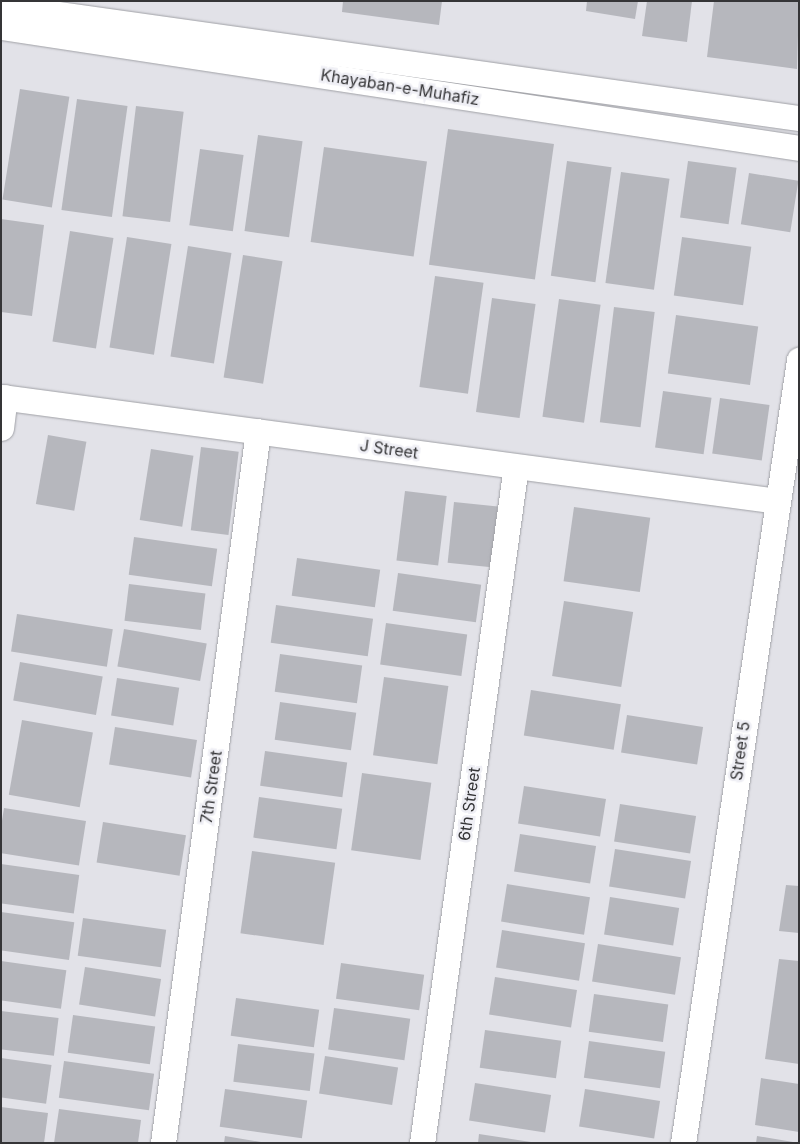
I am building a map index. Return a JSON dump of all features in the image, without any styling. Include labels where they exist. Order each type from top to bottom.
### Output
[{"type":"street","name":"Khayaban-e-Muhafiz","points":[[1,6],[799,118]]},
{"type":"street","name":"Khayaban-e-Muhafiz","points":[[1,26],[799,148]]},
{"type":"street","name":"Street 5","points":[[682,1143],[799,360]]},
{"type":"street","name":"J Street","points":[[3,397],[777,501]]},
{"type":"street","points":[[1,428],[3,397]]},
{"type":"street","name":"7th Street","points":[[163,1143],[258,431]]},
{"type":"street","name":"6th Street","points":[[422,1143],[516,466]]},
{"type":"building","points":[[343,1],[442,1],[439,25],[342,12]]},
{"type":"building","points":[[587,1],[638,1],[635,19],[586,11]]},
{"type":"building","points":[[647,1],[692,1],[687,42],[642,36]]},
{"type":"building","points":[[714,1],[799,1],[797,69],[707,57]]},
{"type":"building","points":[[20,89],[69,97],[52,207],[2,200]]},
{"type":"building","points":[[77,99],[128,106],[112,217],[61,210]]},
{"type":"building","points":[[136,106],[184,112],[170,222],[122,216]]},
{"type":"building","points":[[448,129],[554,144],[535,280],[429,265]]},
{"type":"building","points":[[258,135],[303,141],[289,237],[245,231]]},
{"type":"building","points":[[324,147],[427,161],[414,257],[311,242]]},
{"type":"building","points":[[200,149],[244,155],[233,231],[189,225]]},
{"type":"building","points":[[567,161],[612,167],[595,282],[551,276]]},
{"type":"building","points":[[688,161],[737,168],[729,224],[680,217]]},
{"type":"building","points":[[621,172],[670,179],[654,290],[605,283]]},
{"type":"building","points":[[749,173],[798,181],[790,232],[741,224]]},
{"type":"building","points":[[1,219],[44,225],[32,316],[1,312]]},
{"type":"building","points":[[70,231],[113,238],[96,349],[52,342]]},
{"type":"building","points":[[127,237],[171,244],[154,355],[109,348]]},
{"type":"building","points":[[682,237],[751,247],[743,305],[674,295]]},
{"type":"building","points":[[188,246],[231,253],[214,364],[170,357]]},
{"type":"building","points":[[243,255],[283,261],[263,384],[224,377]]},
{"type":"building","points":[[435,276],[484,283],[468,394],[419,387]]},
{"type":"building","points":[[492,298],[536,304],[520,418],[476,412]]},
{"type":"building","points":[[559,299],[601,305],[584,423],[542,417]]},
{"type":"building","points":[[614,307],[655,312],[641,427],[600,422]]},
{"type":"building","points":[[676,315],[758,327],[750,385],[668,373]]},
{"type":"building","points":[[663,391],[712,398],[704,454],[655,447]]},
{"type":"building","points":[[720,398],[770,405],[762,460],[712,453]]},
{"type":"building","points":[[48,435],[86,442],[74,511],[36,504]]},
{"type":"building","points":[[201,447],[239,452],[228,535],[191,530]]},
{"type":"building","points":[[151,449],[193,456],[182,527],[140,520]]},
{"type":"building","points":[[405,491],[447,496],[438,566],[396,560]]},
{"type":"building","points":[[454,502],[498,507],[491,567],[448,563]]},
{"type":"building","points":[[574,507],[650,518],[640,592],[564,581]]},
{"type":"building","points":[[134,537],[217,549],[212,586],[129,575]]},
{"type":"building","points":[[297,558],[380,570],[375,607],[292,596]]},
{"type":"building","points":[[398,573],[481,585],[476,622],[393,611]]},
{"type":"building","points":[[129,584],[205,593],[201,630],[124,621]]},
{"type":"building","points":[[564,601],[633,612],[621,687],[552,676]]},
{"type":"building","points":[[276,605],[373,619],[368,656],[271,643]]},
{"type":"building","points":[[17,614],[113,629],[107,667],[11,652]]},
{"type":"building","points":[[386,623],[467,634],[461,676],[380,665]]},
{"type":"building","points":[[124,629],[207,644],[200,681],[117,666]]},
{"type":"building","points":[[280,654],[362,666],[357,703],[275,692]]},
{"type":"building","points":[[20,662],[103,677],[96,715],[13,700]]},
{"type":"building","points":[[384,677],[448,686],[437,764],[373,755]]},
{"type":"building","points":[[117,678],[179,688],[173,725],[111,716]]},
{"type":"building","points":[[531,690],[621,704],[614,750],[524,735]]},
{"type":"building","points":[[280,702],[356,713],[351,750],[275,740]]},
{"type":"building","points":[[627,715],[703,727],[697,765],[621,753]]},
{"type":"building","points":[[22,720],[93,733],[80,807],[9,795]]},
{"type":"building","points":[[115,727],[197,740],[191,778],[109,765]]},
{"type":"building","points":[[265,751],[347,763],[342,797],[260,786]]},
{"type":"building","points":[[362,773],[431,783],[420,860],[351,850]]},
{"type":"building","points":[[524,786],[606,799],[600,837],[518,824]]},
{"type":"building","points":[[259,797],[342,809],[336,849],[253,838]]},
{"type":"building","points":[[620,804],[696,816],[690,854],[614,842]]},
{"type":"building","points":[[4,808],[86,821],[79,865],[1,853],[1,827]]},
{"type":"building","points":[[103,822],[186,835],[180,876],[97,862]]},
{"type":"building","points":[[520,834],[596,846],[590,884],[514,872]]},
{"type":"building","points":[[615,849],[691,861],[685,899],[609,887]]},
{"type":"building","points":[[252,851],[335,863],[324,945],[240,933]]},
{"type":"building","points":[[1,864],[79,875],[74,914],[1,903]]},
{"type":"building","points":[[507,884],[590,897],[584,935],[501,922]]},
{"type":"building","points":[[786,885],[799,886],[799,933],[779,931]]},
{"type":"building","points":[[610,897],[679,908],[673,945],[604,935]]},
{"type":"building","points":[[1,912],[74,922],[69,960],[1,950]]},
{"type":"building","points":[[83,918],[166,930],[161,967],[78,956]]},
{"type":"building","points":[[502,930],[585,943],[579,981],[496,968]]},
{"type":"building","points":[[598,944],[681,957],[675,995],[592,982]]},
{"type":"building","points":[[779,959],[799,961],[799,1064],[765,1059]]},
{"type":"building","points":[[1,961],[66,970],[61,1009],[1,1000]]},
{"type":"building","points":[[341,963],[424,975],[419,1010],[336,999]]},
{"type":"building","points":[[85,967],[161,979],[155,1017],[79,1005]]},
{"type":"building","points":[[495,977],[577,990],[571,1028],[489,1015]]},
{"type":"building","points":[[594,994],[668,1004],[663,1042],[589,1032]]},
{"type":"building","points":[[236,998],[319,1010],[314,1047],[231,1036]]},
{"type":"building","points":[[334,1008],[410,1019],[404,1060],[328,1050]]},
{"type":"building","points":[[1,1011],[59,1018],[54,1056],[1,1049]]},
{"type":"building","points":[[73,1015],[155,1027],[150,1064],[68,1053]]},
{"type":"building","points":[[485,1030],[561,1041],[556,1078],[480,1068]]},
{"type":"building","points":[[589,1041],[665,1052],[660,1088],[584,1078]]},
{"type":"building","points":[[238,1044],[314,1053],[310,1091],[233,1082]]},
{"type":"building","points":[[325,1056],[398,1068],[392,1105],[319,1094]]},
{"type":"building","points":[[1,1058],[52,1065],[46,1104],[1,1097]]},
{"type":"building","points":[[64,1061],[154,1074],[149,1110],[59,1098]]},
{"type":"building","points":[[761,1078],[799,1084],[799,1132],[755,1125]]},
{"type":"building","points":[[475,1083],[551,1095],[545,1133],[469,1121]]},
{"type":"building","points":[[225,1089],[307,1101],[302,1138],[220,1127]]},
{"type":"building","points":[[585,1089],[660,1101],[654,1138],[579,1127]]},
{"type":"building","points":[[1,1107],[48,1113],[44,1143],[1,1143]]},
{"type":"building","points":[[59,1109],[141,1120],[138,1143],[54,1143]]},
{"type":"building","points":[[479,1134],[531,1142],[531,1143],[478,1143]]},
{"type":"building","points":[[225,1136],[261,1142],[261,1143],[224,1143]]},
{"type":"building","points":[[757,1136],[793,1142],[793,1143],[756,1143]]}]
